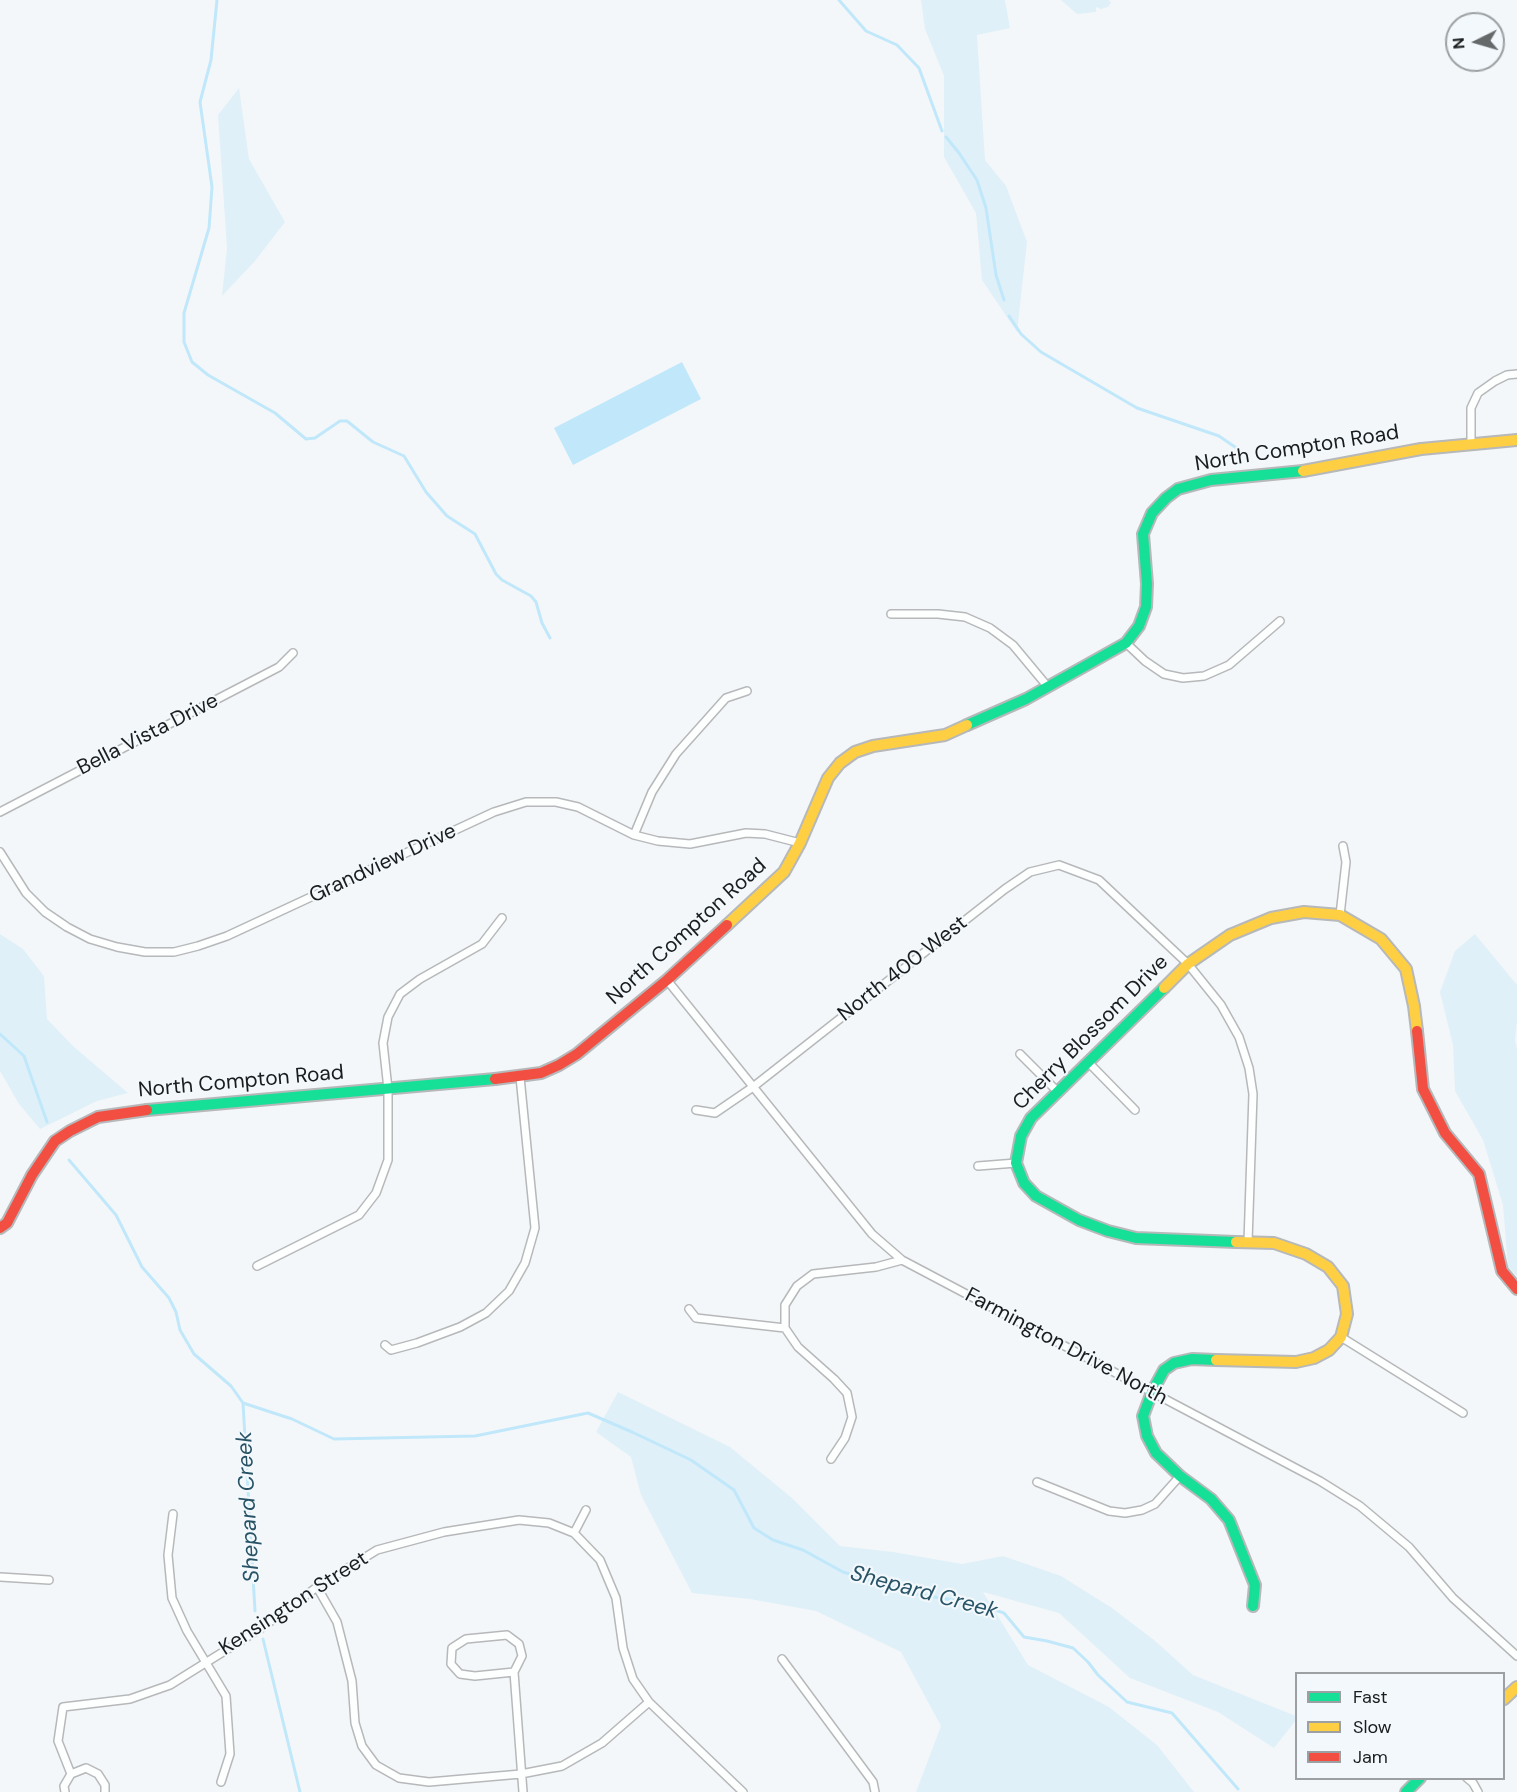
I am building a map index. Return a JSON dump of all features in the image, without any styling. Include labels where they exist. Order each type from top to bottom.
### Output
[{"type":"street","points":[[1471,445],[1471,408],[1479,393],[1495,381],[1507,375],[1517,374]]},
{"type":"street","name":"North Compton Road","points":[[0,1228],[7,1223],[32,1174],[55,1141],[98,1117],[137,1111],[520,1077],[542,1072],[577,1054],[667,980],[784,872],[800,843],[828,778],[840,763],[855,752],[873,746],[945,735],[1026,699],[1126,643],[1139,626],[1146,607],[1147,584],[1143,534],[1152,513],[1178,489],[1211,480],[1344,464],[1421,450],[1517,440]]},
{"type":"street","points":[[891,614],[938,614],[965,617],[990,628],[1013,645],[1048,687]]},
{"type":"street","points":[[1126,643],[1145,661],[1164,674],[1183,678],[1204,676],[1229,665],[1280,621]]},
{"type":"street","name":"Bella Vista Drive","points":[[0,812],[279,667],[293,653]]},
{"type":"street","points":[[634,835],[652,792],[676,754],[726,698],[747,691]]},
{"type":"street","name":"Grandview Drive","points":[[0,852],[26,893],[45,912],[68,927],[90,939],[117,947],[145,952],[174,952],[227,936],[494,812],[526,802],[556,802],[578,807],[634,835],[658,841],[690,844],[746,833],[765,834],[800,843]]},
{"type":"street","points":[[1343,846],[1346,862],[1340,915],[1381,939],[1406,969],[1414,1006],[1423,1089],[1445,1133],[1479,1174],[1502,1271],[1517,1289]]},
{"type":"street","name":"North 400 West","points":[[696,1110],[715,1113],[753,1087],[1005,889],[1030,872],[1059,865],[1099,880],[1188,964]]},
{"type":"street","name":"Cherry Blossom Drive","points":[[1016,1163],[1018,1145],[1025,1126],[1031,1118],[1188,964],[1230,935],[1271,918],[1304,912],[1340,915]]},
{"type":"street","points":[[257,1266],[359,1215],[376,1193],[388,1160],[388,1089],[383,1043],[388,1017],[400,994],[420,979],[482,944],[502,918]]},
{"type":"street","points":[[1188,964],[1221,1005],[1239,1037],[1249,1068],[1253,1094],[1248,1242]]},
{"type":"street","name":"Farmington Drive North","points":[[667,980],[872,1234],[902,1260],[1320,1481],[1360,1506],[1409,1547],[1453,1598],[1517,1656]]},
{"type":"street","points":[[1020,1054],[1058,1090]]},
{"type":"street","points":[[1089,1063],[1135,1110]]},
{"type":"street","points":[[385,1344],[392,1350],[417,1343],[460,1327],[486,1313],[509,1291],[525,1263],[535,1228],[520,1077]]},
{"type":"street","points":[[978,1166],[1016,1163],[1024,1183],[1036,1196],[1079,1220],[1108,1231],[1136,1238],[1274,1243],[1306,1254],[1328,1267],[1343,1286],[1347,1314],[1341,1337],[1329,1350],[1314,1359],[1296,1362],[1192,1359],[1174,1363],[1164,1370],[1143,1416],[1147,1436],[1156,1453],[1180,1476],[1211,1499],[1229,1520],[1255,1585],[1252,1606]]},
{"type":"street","points":[[831,1459],[844,1438],[852,1417],[847,1393],[798,1347],[785,1328],[784,1305],[797,1286],[813,1274],[876,1267],[902,1260]]},
{"type":"street","points":[[689,1309],[696,1318],[785,1328]]},
{"type":"street","points":[[1341,1337],[1463,1413]]},
{"type":"street","points":[[1037,1482],[1109,1511],[1125,1513],[1142,1510],[1155,1504],[1180,1476]]},
{"type":"street","points":[[574,1533],[586,1510]]},
{"type":"street","points":[[173,1514],[168,1555],[172,1598],[187,1631],[226,1695],[230,1754],[221,1782]]},
{"type":"street","name":"Kensington Street","points":[[71,1774],[58,1741],[63,1707],[130,1699],[170,1685],[263,1627],[317,1587],[377,1550],[444,1532],[519,1520],[549,1522],[574,1533],[600,1560],[616,1598],[623,1648],[633,1679],[649,1702],[743,1792]]},
{"type":"street","points":[[0,1577],[49,1580]]},
{"type":"street","points":[[317,1587],[337,1622],[352,1681],[355,1723],[362,1746],[376,1765],[399,1778],[429,1782],[521,1774],[562,1766],[602,1743],[649,1702]]},
{"type":"street","points":[[514,1672],[475,1676],[460,1674],[451,1664],[452,1648],[466,1639],[507,1635],[519,1644],[522,1656],[514,1672],[523,1792]]},
{"type":"street","points":[[782,1659],[873,1782],[875,1792]]},
{"type":"street","points":[[1505,1697],[1517,1687]]},
{"type":"street","points":[[65,1792],[64,1786],[71,1774],[86,1768],[98,1773],[105,1785],[105,1792]]},
{"type":"street","points":[[1406,1792],[1419,1780]]},
{"type":"street","points":[[1468,1780],[1478,1792]]},
{"type":"shaded area","points":[[921,0],[1005,0],[1010,28],[977,35],[985,160],[1006,186],[1027,242],[1017,332],[982,280],[976,213],[944,157],[944,76],[925,29]]},
{"type":"shaded area","points":[[1061,0],[1109,0],[1111,3],[1108,7],[1101,9],[1096,7],[1096,12],[1077,14]]},
{"type":"shaded area","points":[[239,88],[249,159],[285,222],[255,261],[222,296],[227,248],[218,115]]},
{"type":"shaded area","points":[[0,934],[23,949],[44,976],[47,1019],[73,1046],[128,1093],[97,1101],[40,1129],[19,1104],[0,1071]]},
{"type":"shaded area","points":[[1475,934],[1517,985],[1515,1041],[1517,1049],[1517,1276],[1508,1267],[1503,1205],[1483,1140],[1455,1091],[1453,1045],[1440,992],[1455,951]]},
{"type":"shaded area","points":[[618,1392],[730,1447],[792,1498],[840,1546],[893,1552],[962,1564],[1003,1556],[1061,1576],[1112,1608],[1154,1640],[1193,1675],[1295,1716],[1295,1721],[1274,1748],[1218,1712],[1130,1678],[1059,1613],[983,1592],[1028,1665],[1109,1707],[1157,1745],[1194,1792],[916,1792],[941,1726],[901,1652],[816,1611],[750,1599],[692,1593],[641,1495],[631,1457],[596,1432]]},
{"type":"water","points":[[682,362],[701,399],[573,465],[554,428]]},
{"type":"waterway","points":[[217,0],[211,60],[200,102],[212,187],[209,228],[184,313],[184,342],[192,362],[208,375],[275,413],[306,439],[315,438],[340,421],[347,421],[373,442],[404,456],[426,492],[447,516],[475,534],[496,574],[502,580],[531,596],[536,602],[542,623],[550,638]]},
{"type":"waterway","points":[[839,0],[866,31],[897,45],[919,68],[942,131]]},
{"type":"waterway","points":[[946,137],[977,180],[986,208],[996,275],[1004,300]]},
{"type":"waterway","points":[[1009,316],[1021,334],[1041,352],[1137,408],[1219,436],[1248,456]]},
{"type":"waterway","name":"Shepard Creek","points":[[0,1034],[24,1056],[47,1122]]},
{"type":"waterway","name":"Shepard Creek","points":[[69,1160],[116,1215],[142,1267],[169,1298],[176,1312],[180,1330],[194,1354],[231,1386],[243,1403],[255,1611]]},
{"type":"waterway","name":"Shepard Creek","points":[[243,1403],[292,1419],[334,1439],[475,1436],[588,1413],[691,1460],[734,1490],[754,1528],[773,1540],[803,1550],[843,1572],[910,1593],[977,1604],[1004,1613],[1024,1637],[1073,1648],[1127,1702],[1172,1713],[1238,1789]]},
{"type":"waterway","name":"Shepard Creek","points":[[263,1639],[300,1792]]},
{"type":"traffic: fast","points":[[967,725],[1026,699],[1126,643],[1139,626],[1146,607],[1147,584],[1143,534],[1152,513],[1166,498],[1178,489],[1211,480],[1303,471]]},
{"type":"traffic: fast","points":[[1164,988],[1031,1118],[1021,1136],[1016,1163],[1024,1183],[1036,1196],[1079,1220],[1108,1231],[1136,1238],[1236,1242]]},
{"type":"traffic: fast","points":[[147,1110],[495,1079]]},
{"type":"traffic: fast","points":[[1216,1360],[1192,1359],[1174,1363],[1164,1370],[1143,1416],[1147,1436],[1156,1453],[1180,1476],[1211,1499],[1229,1520],[1255,1585],[1253,1606]]},
{"type":"traffic: fast","points":[[1406,1792],[1418,1780]]},
{"type":"traffic: slow","points":[[1303,471],[1421,449],[1517,440]]},
{"type":"traffic: slow","points":[[727,925],[784,872],[800,843],[828,778],[840,763],[855,752],[873,746],[945,735],[967,725]]},
{"type":"traffic: slow","points":[[1164,988],[1188,964],[1230,935],[1271,918],[1304,912],[1340,915],[1381,939],[1406,969],[1417,1031]]},
{"type":"traffic: slow","points":[[1216,1360],[1296,1362],[1314,1358],[1329,1350],[1341,1337],[1347,1314],[1343,1286],[1328,1267],[1306,1254],[1274,1243],[1236,1242]]},
{"type":"traffic: slow","points":[[1505,1698],[1517,1687]]},
{"type":"traffic: jam","points":[[495,1079],[541,1073],[577,1054],[667,980],[727,925]]},
{"type":"traffic: jam","points":[[1417,1031],[1423,1089],[1445,1133],[1479,1174],[1502,1271],[1517,1289]]},
{"type":"traffic: jam","points":[[0,1228],[7,1223],[32,1175],[55,1141],[98,1117],[147,1110]]}]
